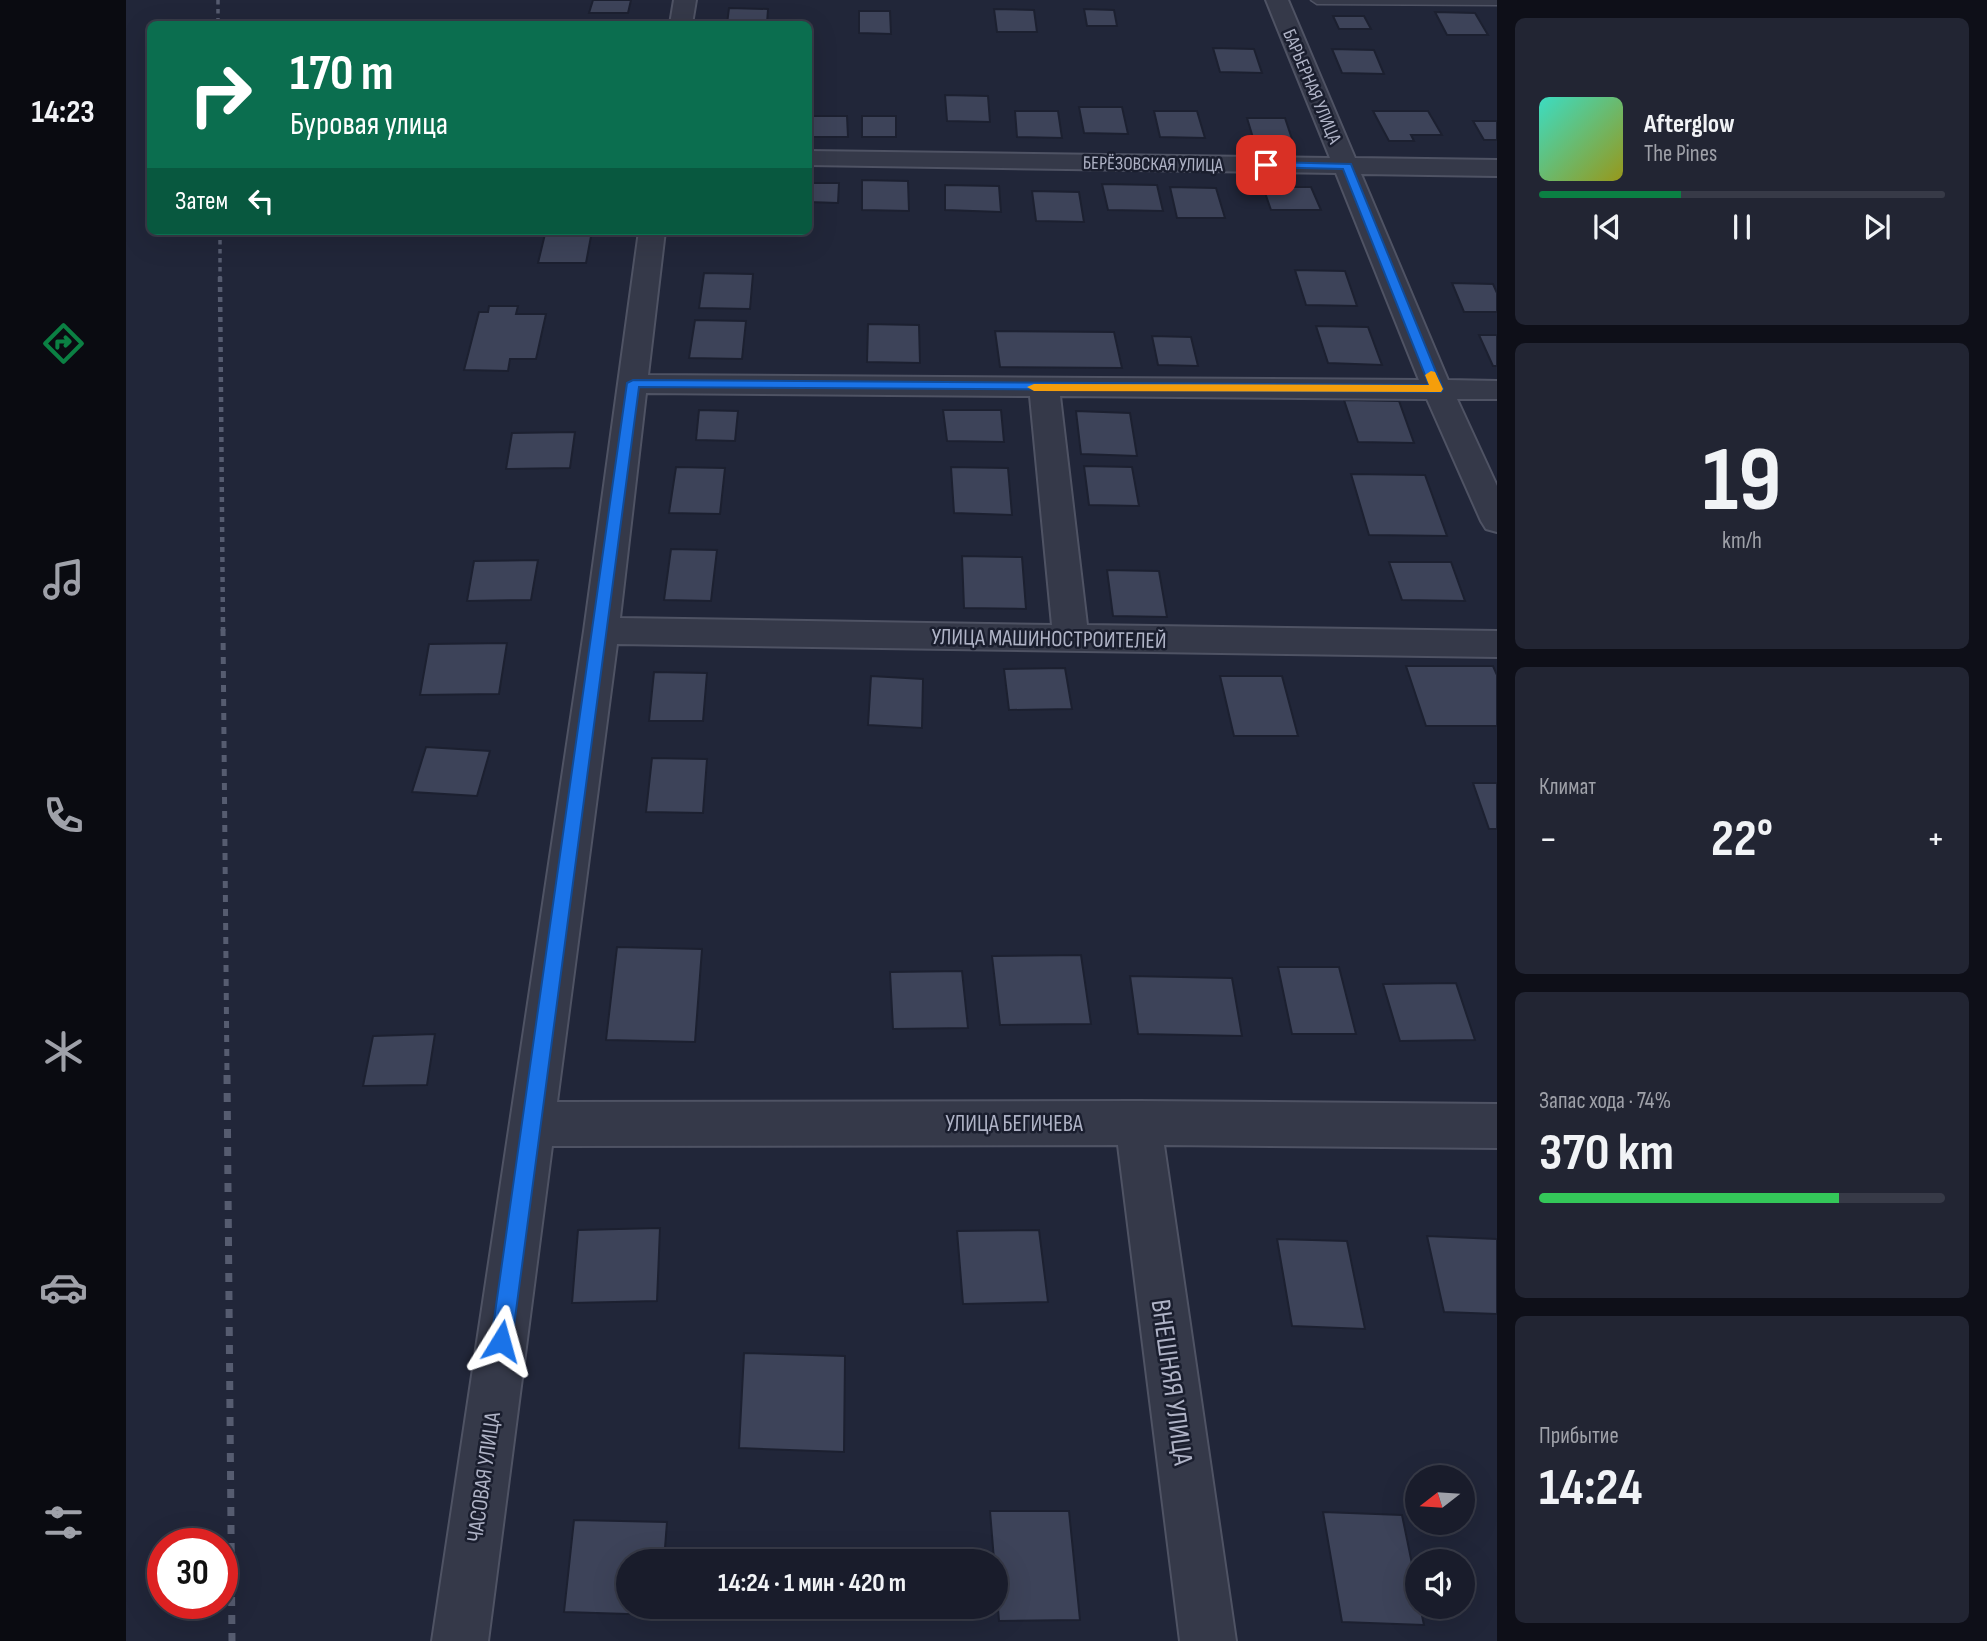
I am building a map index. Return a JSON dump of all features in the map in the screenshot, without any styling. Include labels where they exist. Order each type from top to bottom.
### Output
[{"type":"street","points":[[682,21],[685,0]]},
{"type":"street","name":"БАРЬЕРНАЯ УЛИЦА","points":[[1277,0],[1437,389],[1497,521]]},
{"type":"street","name":"БЕРЁЗОВСКАЯ УЛИЦА","points":[[812,158],[1497,167]]},
{"type":"street","name":"ЧАСОВАЯ УЛИЦА","points":[[460,1641],[601,631],[652,235]]},
{"type":"street","points":[[633,383],[1497,390]]},
{"type":"street","points":[[1044,388],[1071,639]]},
{"type":"street","name":"УЛИЦА МАШИНОСТРОИТЕЛЕЙ","points":[[601,631],[1497,644]]},
{"type":"street","name":"УЛИЦА БЕГИЧЕВА","points":[[531,1124],[1138,1123],[1497,1126]]},
{"type":"street","name":"ВНЕШНЯЯ УЛИЦА","points":[[1138,1123],[1208,1641]]},
{"type":"lane","points":[[1317,0],[1497,1]]},
{"type":"building","points":[[593,0],[631,0],[628,13],[589,13]]},
{"type":"building","points":[[729,8],[768,9],[767,21],[727,21]]},
{"type":"building","points":[[994,9],[1034,10],[1037,32],[997,32]]},
{"type":"building","points":[[1084,9],[1114,10],[1117,26],[1087,26]]},
{"type":"building","points":[[859,11],[890,11],[891,34],[859,33]]},
{"type":"building","points":[[1435,12],[1475,13],[1488,35],[1447,35]]},
{"type":"building","points":[[1333,16],[1364,16],[1371,29],[1339,29]]},
{"type":"building","points":[[1213,48],[1254,49],[1262,73],[1220,72]]},
{"type":"building","points":[[1332,49],[1374,50],[1384,74],[1342,73]]},
{"type":"building","points":[[945,95],[988,96],[990,122],[947,121]]},
{"type":"building","points":[[1079,107],[1122,107],[1128,134],[1084,133]]},
{"type":"building","points":[[1015,111],[1058,111],[1062,138],[1017,137]]},
{"type":"building","points":[[1154,111],[1197,111],[1205,138],[1160,137]]},
{"type":"building","points":[[1373,111],[1428,111],[1442,135],[1411,135],[1414,141],[1389,141]]},
{"type":"building","points":[[812,116],[847,116],[848,137],[812,137]]},
{"type":"building","points":[[862,116],[896,116],[896,137],[862,137]]},
{"type":"building","points":[[1247,118],[1285,118],[1293,142],[1254,141]]},
{"type":"building","points":[[1473,121],[1497,121],[1497,140],[1484,140]]},
{"type":"building","points":[[862,180],[908,181],[909,211],[862,210]]},
{"type":"building","points":[[812,183],[839,183],[838,203],[812,202]]},
{"type":"building","points":[[1102,184],[1157,185],[1163,211],[1108,210]]},
{"type":"building","points":[[945,185],[999,186],[1001,212],[945,210]]},
{"type":"building","points":[[1170,187],[1216,188],[1225,218],[1177,218]]},
{"type":"building","points":[[1263,187],[1311,187],[1321,210],[1271,210]]},
{"type":"building","points":[[1032,191],[1079,192],[1084,222],[1036,221]]},
{"type":"building","points":[[545,235],[591,235],[586,263],[538,263]]},
{"type":"building","points":[[1295,270],[1345,271],[1357,306],[1306,305]]},
{"type":"building","points":[[704,273],[753,274],[750,309],[699,308]]},
{"type":"building","points":[[1452,283],[1493,284],[1497,293],[1497,312],[1464,312]]},
{"type":"building","points":[[489,306],[518,306],[516,314],[546,314],[536,359],[510,359],[508,371],[464,370],[479,312],[488,312]]},
{"type":"building","points":[[695,320],[746,321],[742,359],[689,358]]},
{"type":"building","points":[[868,324],[919,325],[920,363],[867,362]]},
{"type":"building","points":[[1316,326],[1368,327],[1382,365],[1328,363]]},
{"type":"building","points":[[995,331],[1114,332],[1122,368],[1000,367]]},
{"type":"building","points":[[1479,335],[1497,335],[1497,366],[1493,366]]},
{"type":"building","points":[[1152,336],[1191,337],[1198,366],[1158,365]]},
{"type":"building","points":[[1344,400],[1399,401],[1414,443],[1358,442]]},
{"type":"building","points":[[699,410],[738,411],[735,441],[696,440]]},
{"type":"building","points":[[943,410],[1001,410],[1004,442],[947,441]]},
{"type":"building","points":[[1076,411],[1130,413],[1137,456],[1081,454]]},
{"type":"building","points":[[575,432],[570,468],[506,469],[512,433]]},
{"type":"building","points":[[1084,466],[1132,467],[1139,506],[1089,505]]},
{"type":"building","points":[[676,467],[725,468],[720,514],[669,513]]},
{"type":"building","points":[[951,467],[1008,468],[1012,515],[954,513]]},
{"type":"building","points":[[1351,474],[1425,475],[1447,536],[1369,535]]},
{"type":"building","points":[[671,549],[717,550],[711,601],[664,600]]},
{"type":"building","points":[[962,556],[1022,557],[1026,609],[964,608]]},
{"type":"building","points":[[538,560],[531,600],[467,601],[474,561]]},
{"type":"building","points":[[1389,562],[1451,562],[1465,601],[1402,600]]},
{"type":"building","points":[[1107,570],[1159,571],[1167,617],[1113,616]]},
{"type":"building","points":[[507,643],[499,694],[420,695],[429,644]]},
{"type":"building","points":[[1406,666],[1493,666],[1497,675],[1497,726],[1426,726]]},
{"type":"building","points":[[1065,668],[1072,709],[1009,710],[1004,669]]},
{"type":"building","points":[[654,672],[707,673],[703,721],[649,721]]},
{"type":"building","points":[[871,676],[923,679],[922,728],[868,725]]},
{"type":"building","points":[[1220,676],[1282,676],[1298,736],[1234,736]]},
{"type":"building","points":[[426,747],[490,751],[477,796],[412,792]]},
{"type":"building","points":[[652,758],[707,759],[703,813],[646,812]]},
{"type":"building","points":[[1473,783],[1497,783],[1497,829],[1489,829]]},
{"type":"building","points":[[617,947],[702,949],[695,1042],[606,1040]]},
{"type":"building","points":[[1081,955],[1091,1024],[1000,1025],[992,956]]},
{"type":"building","points":[[1278,967],[1339,967],[1356,1034],[1292,1034]]},
{"type":"building","points":[[962,971],[968,1028],[893,1029],[890,972]]},
{"type":"building","points":[[1130,976],[1232,978],[1242,1036],[1138,1034]]},
{"type":"building","points":[[1456,983],[1475,1040],[1400,1041],[1383,984]]},
{"type":"building","points":[[435,1034],[427,1085],[363,1086],[373,1036]]},
{"type":"building","points":[[660,1228],[657,1301],[572,1303],[578,1230]]},
{"type":"building","points":[[1039,1230],[1048,1302],[963,1304],[957,1231]]},
{"type":"building","points":[[1427,1236],[1497,1239],[1497,1314],[1444,1312]]},
{"type":"building","points":[[1277,1239],[1347,1241],[1365,1329],[1292,1326]]},
{"type":"building","points":[[744,1353],[845,1356],[844,1452],[739,1448]]},
{"type":"building","points":[[990,1511],[1069,1511],[1080,1620],[999,1621],[1008,1619],[1008,1549],[993,1549]]},
{"type":"building","points":[[1323,1512],[1402,1515],[1409,1549],[1405,1549],[1405,1619],[1423,1619],[1424,1625],[1342,1622]]},
{"type":"building","points":[[574,1520],[667,1522],[665,1549],[616,1549],[616,1614],[564,1612]]},
{"type":"railway","points":[[218,0],[218,21]]},
{"type":"railway","points":[[220,235],[220,277]]},
{"type":"railway","points":[[220,277],[223,631]]},
{"type":"railway","points":[[223,629],[227,1077]]},
{"type":"railway","points":[[227,1075],[232,1641]]},
{"type":"slow traffic","points":[[1034,387],[1437,389],[1431,375]]},
{"type":"route","points":[[501,1341],[601,631],[633,383],[1437,389],[1347,166],[1266,165]]}]
